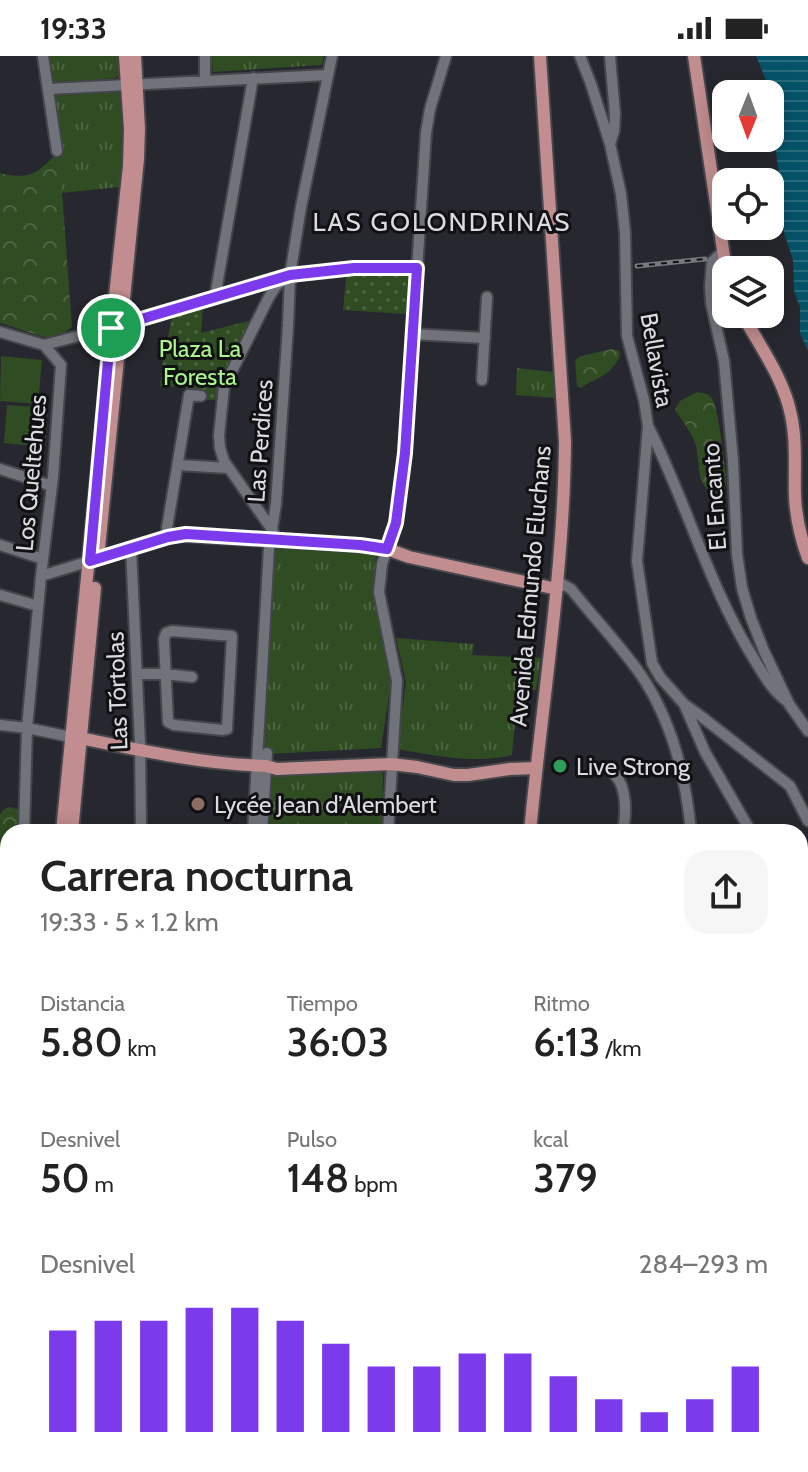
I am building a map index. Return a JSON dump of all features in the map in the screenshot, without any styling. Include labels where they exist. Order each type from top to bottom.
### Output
[{"type":"main road","points":[[125,56],[132,83]]},
{"type":"main road","points":[[63,824],[76,738],[116,327],[135,56]]},
{"type":"main road","name":"Avenida Edmundo Eluchans","points":[[531,824],[557,585],[565,468],[565,412],[540,56]]},
{"type":"main road","points":[[694,56],[724,255]]},
{"type":"main road","points":[[750,328],[779,379],[789,405],[793,426],[795,500],[808,558]]},
{"type":"main road","points":[[94,560],[186,534],[272,535],[387,549],[409,557],[557,585]]},
{"type":"main road","points":[[76,738],[140,751],[263,761],[277,769],[391,760],[461,775],[536,764]]},
{"type":"main road","points":[[72,824],[76,738]]},
{"type":"street","points":[[43,56],[57,151]]},
{"type":"street","points":[[205,56],[205,80]]},
{"type":"street","name":"Las Perdices","points":[[262,824],[272,535],[290,275],[332,56]]},
{"type":"street","points":[[388,824],[397,676],[379,586],[382,564],[396,523],[403,467],[428,121],[446,56]]},
{"type":"street","points":[[580,56],[610,144]]},
{"type":"street","name":"Bellavista","points":[[610,56],[615,114],[610,144],[621,194],[625,232],[627,336],[648,426],[637,561],[655,671]]},
{"type":"street","points":[[48,89],[327,75]]},
{"type":"street","points":[[215,297],[253,78]]},
{"type":"street","name":"El Encanto","points":[[724,255],[712,262],[710,295],[724,361],[742,588],[764,651],[789,704],[808,731]]},
{"type":"street","points":[[0,332],[44,345],[290,275],[354,268],[417,268]]},
{"type":"street","points":[[272,535],[228,468],[219,441],[224,387],[269,297],[276,286],[290,275]]},
{"type":"street","points":[[482,380],[487,297]]},
{"type":"street","points":[[412,334],[485,338]]},
{"type":"street","name":"Los Queltehues","points":[[24,824],[27,728],[61,365],[66,340]]},
{"type":"street","name":"Los Queltehues","points":[[44,345],[61,365]]},
{"type":"street","points":[[168,537],[189,395],[201,396]]},
{"type":"street","points":[[648,426],[725,608],[772,688],[789,704]]},
{"type":"street","points":[[178,465],[228,468]]},
{"type":"street","points":[[0,469],[52,486]]},
{"type":"street","points":[[0,545],[43,559]]},
{"type":"street","name":"Las Tórtolas","points":[[131,548],[141,824]]},
{"type":"street","points":[[41,576],[94,560]]},
{"type":"street","points":[[557,585],[571,589],[640,675],[674,745],[690,824]]},
{"type":"street","points":[[0,595],[38,606]]},
{"type":"street","points":[[166,633],[232,636],[228,728],[223,730],[168,722],[165,674],[166,633]]},
{"type":"street","points":[[640,675],[655,671],[684,704],[781,778],[790,786],[808,821]]},
{"type":"street","points":[[137,674],[192,677]]},
{"type":"street","points":[[684,704],[705,752],[746,824]]},
{"type":"street","points":[[0,725],[76,738]]},
{"type":"street","name":"Las Perdices","points":[[254,824],[263,761]]},
{"type":"street","points":[[615,775],[622,784],[623,824]]},
{"type":"green space","points":[[48,56],[118,56],[119,75],[115,78],[54,83],[51,81]]},
{"type":"green space","points":[[212,56],[324,56],[322,65],[213,72]]},
{"type":"green space","points":[[120,89],[125,143],[120,187],[61,193],[51,96],[54,93]]},
{"type":"green space","points":[[59,151],[72,327],[60,335],[47,338],[0,323],[0,173],[19,176],[33,173]]},
{"type":"green space","points":[[347,270],[410,271],[406,314],[343,310]]},
{"type":"green space","name":"Plaza La Foresta","points":[[203,307],[201,333],[253,320],[220,387],[217,400],[204,400],[204,393],[186,391],[186,387],[160,386],[173,314]]},
{"type":"green space","points":[[612,349],[619,351],[620,356],[611,369],[581,388],[577,386],[575,360]]},
{"type":"green space","points":[[1,356],[42,360],[38,404],[0,401]]},
{"type":"green space","points":[[517,368],[553,372],[555,398],[516,395]]},
{"type":"green space","points":[[697,392],[710,396],[716,409],[726,474],[723,494],[713,492],[702,482],[695,443],[675,410],[680,401]]},
{"type":"green space","points":[[7,405],[48,408],[45,447],[4,443]]},
{"type":"green space","points":[[275,544],[376,552],[374,598],[391,682],[381,748],[270,754],[270,747],[263,746]]},
{"type":"green space","points":[[396,638],[474,644],[472,655],[541,658],[536,690],[518,689],[512,755],[469,759],[397,749],[406,682]]},
{"type":"green space","points":[[379,770],[383,774],[382,824],[269,824],[272,774]]},
{"type":"green space","points":[[9,807],[20,810],[20,824],[0,824],[3,810]]},
{"type":"water","points":[[756,56],[808,56],[808,351],[800,333],[800,307],[794,291],[793,260],[784,233],[784,168],[778,168],[776,152],[784,152],[784,80],[766,80]]},
{"type":"railway","points":[[637,266],[705,259]]},
{"type":"place","name":"Live Strong","points":[[560,766]]},
{"type":"place","name":"Lycée Jean d’Alembert","points":[[198,804]]},
{"type":"district","name":"LAS GOLONDRINAS","points":[[442,222]]},
{"type":"route","points":[[354,268],[417,268],[405,453],[396,523],[387,549],[186,534],[90,561],[111,328],[290,275],[354,268]]}]
